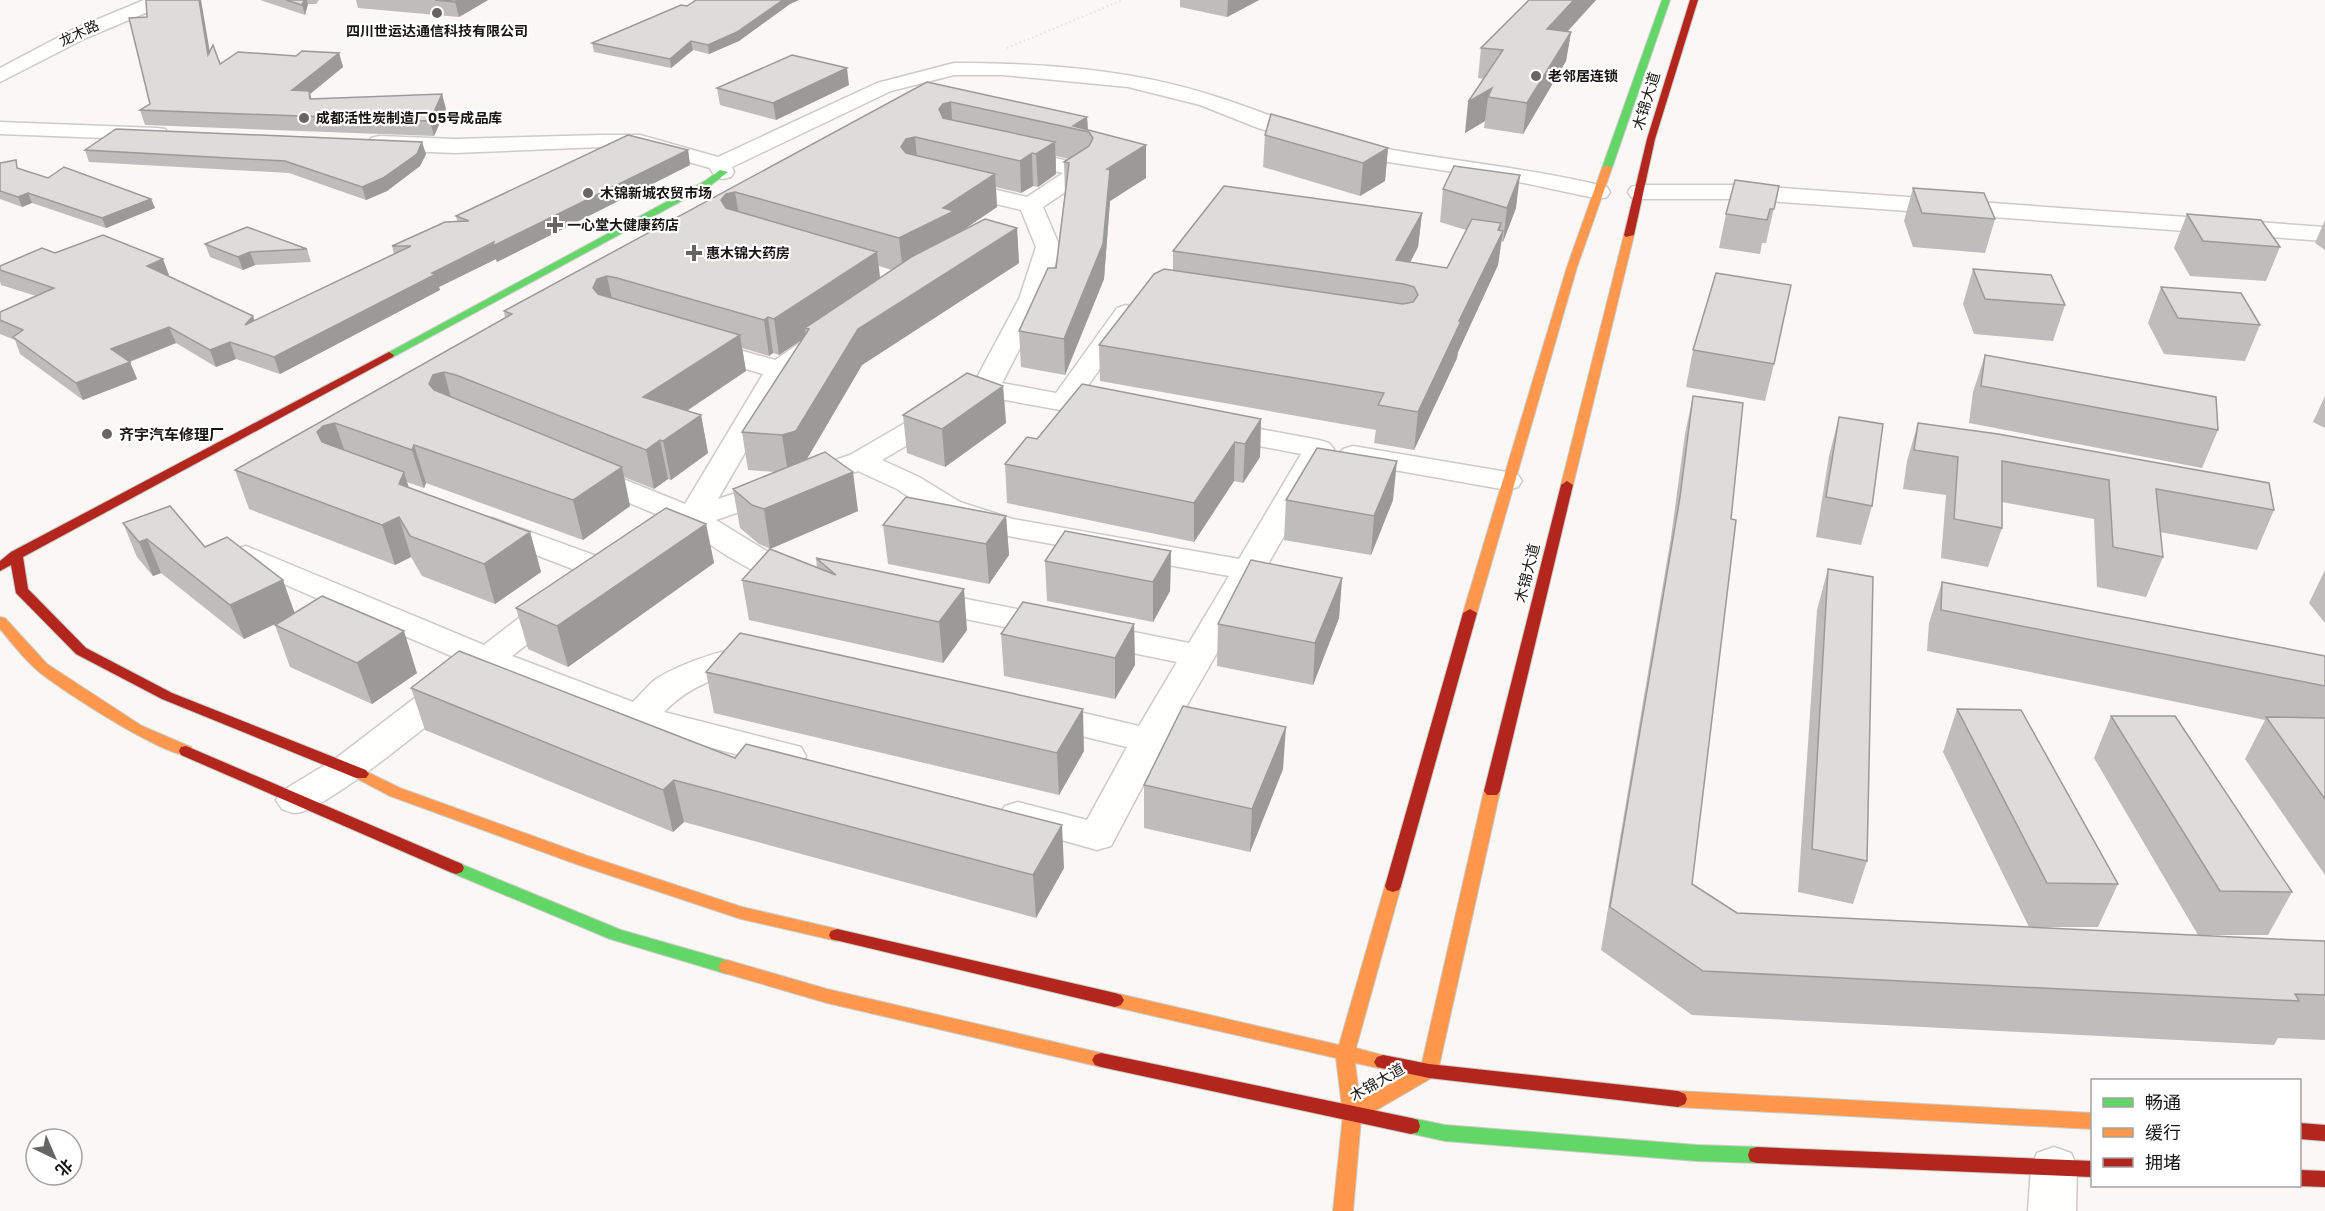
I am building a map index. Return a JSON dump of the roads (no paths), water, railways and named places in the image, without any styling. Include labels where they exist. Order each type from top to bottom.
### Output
[{"type":"street","name":"龙木路","points":[[0,76],[58,42],[116,16],[162,0]]},
{"type":"street","name":"木锦大道","points":[[1345,1055],[1507,482],[1569,279],[1666,0]]},
{"type":"street","name":"木锦大道","points":[[1352,1115],[1429,1071],[1514,695],[1652,139],[1694,0]]},
{"type":"street","points":[[0,567],[16,555],[698,189],[721,168],[884,87],[954,69],[1003,69],[1128,81],[1207,100],[1266,123],[1362,151],[1520,176],[1599,192]]},
{"type":"street","points":[[0,128],[175,134]]},
{"type":"street","points":[[359,142],[455,146],[601,141],[640,142],[721,168]]},
{"type":"street","points":[[988,150],[1081,171],[1029,220]]},
{"type":"street","points":[[296,800],[348,768],[619,559],[692,518],[860,461],[986,388],[1032,299],[1048,247],[1029,220],[928,181]]},
{"type":"street","points":[[1640,192],[1740,192],[2325,234]]},
{"type":"street","points":[[1063,402],[1131,305],[1142,301]]},
{"type":"street","points":[[692,518],[779,370],[848,324]]},
{"type":"street","points":[[681,342],[779,370]]},
{"type":"street","points":[[986,388],[1144,417]]},
{"type":"street","points":[[1191,426],[1507,482]]},
{"type":"street","points":[[982,806],[1097,836],[1149,740],[1319,449]]},
{"type":"street","points":[[860,461],[908,483],[949,509],[1008,527],[1248,570]]},
{"type":"street","points":[[562,465],[692,518],[739,551],[775,568],[825,581]]},
{"type":"street","points":[[469,518],[619,559]]},
{"type":"street","points":[[16,555],[21,590],[81,651],[167,696],[348,768],[395,792],[582,860],[741,913],[1345,1055],[1429,1071],[1663,1098],[2091,1121]]},
{"type":"street","points":[[246,556],[487,659],[639,717],[822,764]]},
{"type":"street","points":[[895,595],[1199,656]]},
{"type":"street","points":[[0,621],[42,667],[137,729],[296,800],[616,936],[826,996],[1352,1115],[1444,1132],[2066,1182]]},
{"type":"street","points":[[639,717],[667,688],[707,668],[766,654],[778,656]]},
{"type":"street","points":[[1010,708],[1149,740]]},
{"type":"street","points":[[1343,1211],[1352,1115],[1345,1055]]},
{"type":"street","points":[[2301,1131],[2325,1132]]},
{"type":"street","points":[[2301,1178],[2325,1179]]},
{"type":"place","name":"四川世运达通信科技有限公司","points":[[437,13]]},
{"type":"place","name":"老邻居连锁","points":[[1536,76]]},
{"type":"place","name":"成都活性炭制造厂05号成品库","points":[[304,118]]},
{"type":"place","name":"木锦新城农贸市场","points":[[588,193]]},
{"type":"place","name":"一心堂大健康药店","points":[[555,225]]},
{"type":"place","name":"惠木锦大药房","points":[[694,253]]},
{"type":"place","name":"齐宇汽车修理厂","points":[[107,434]]}]
